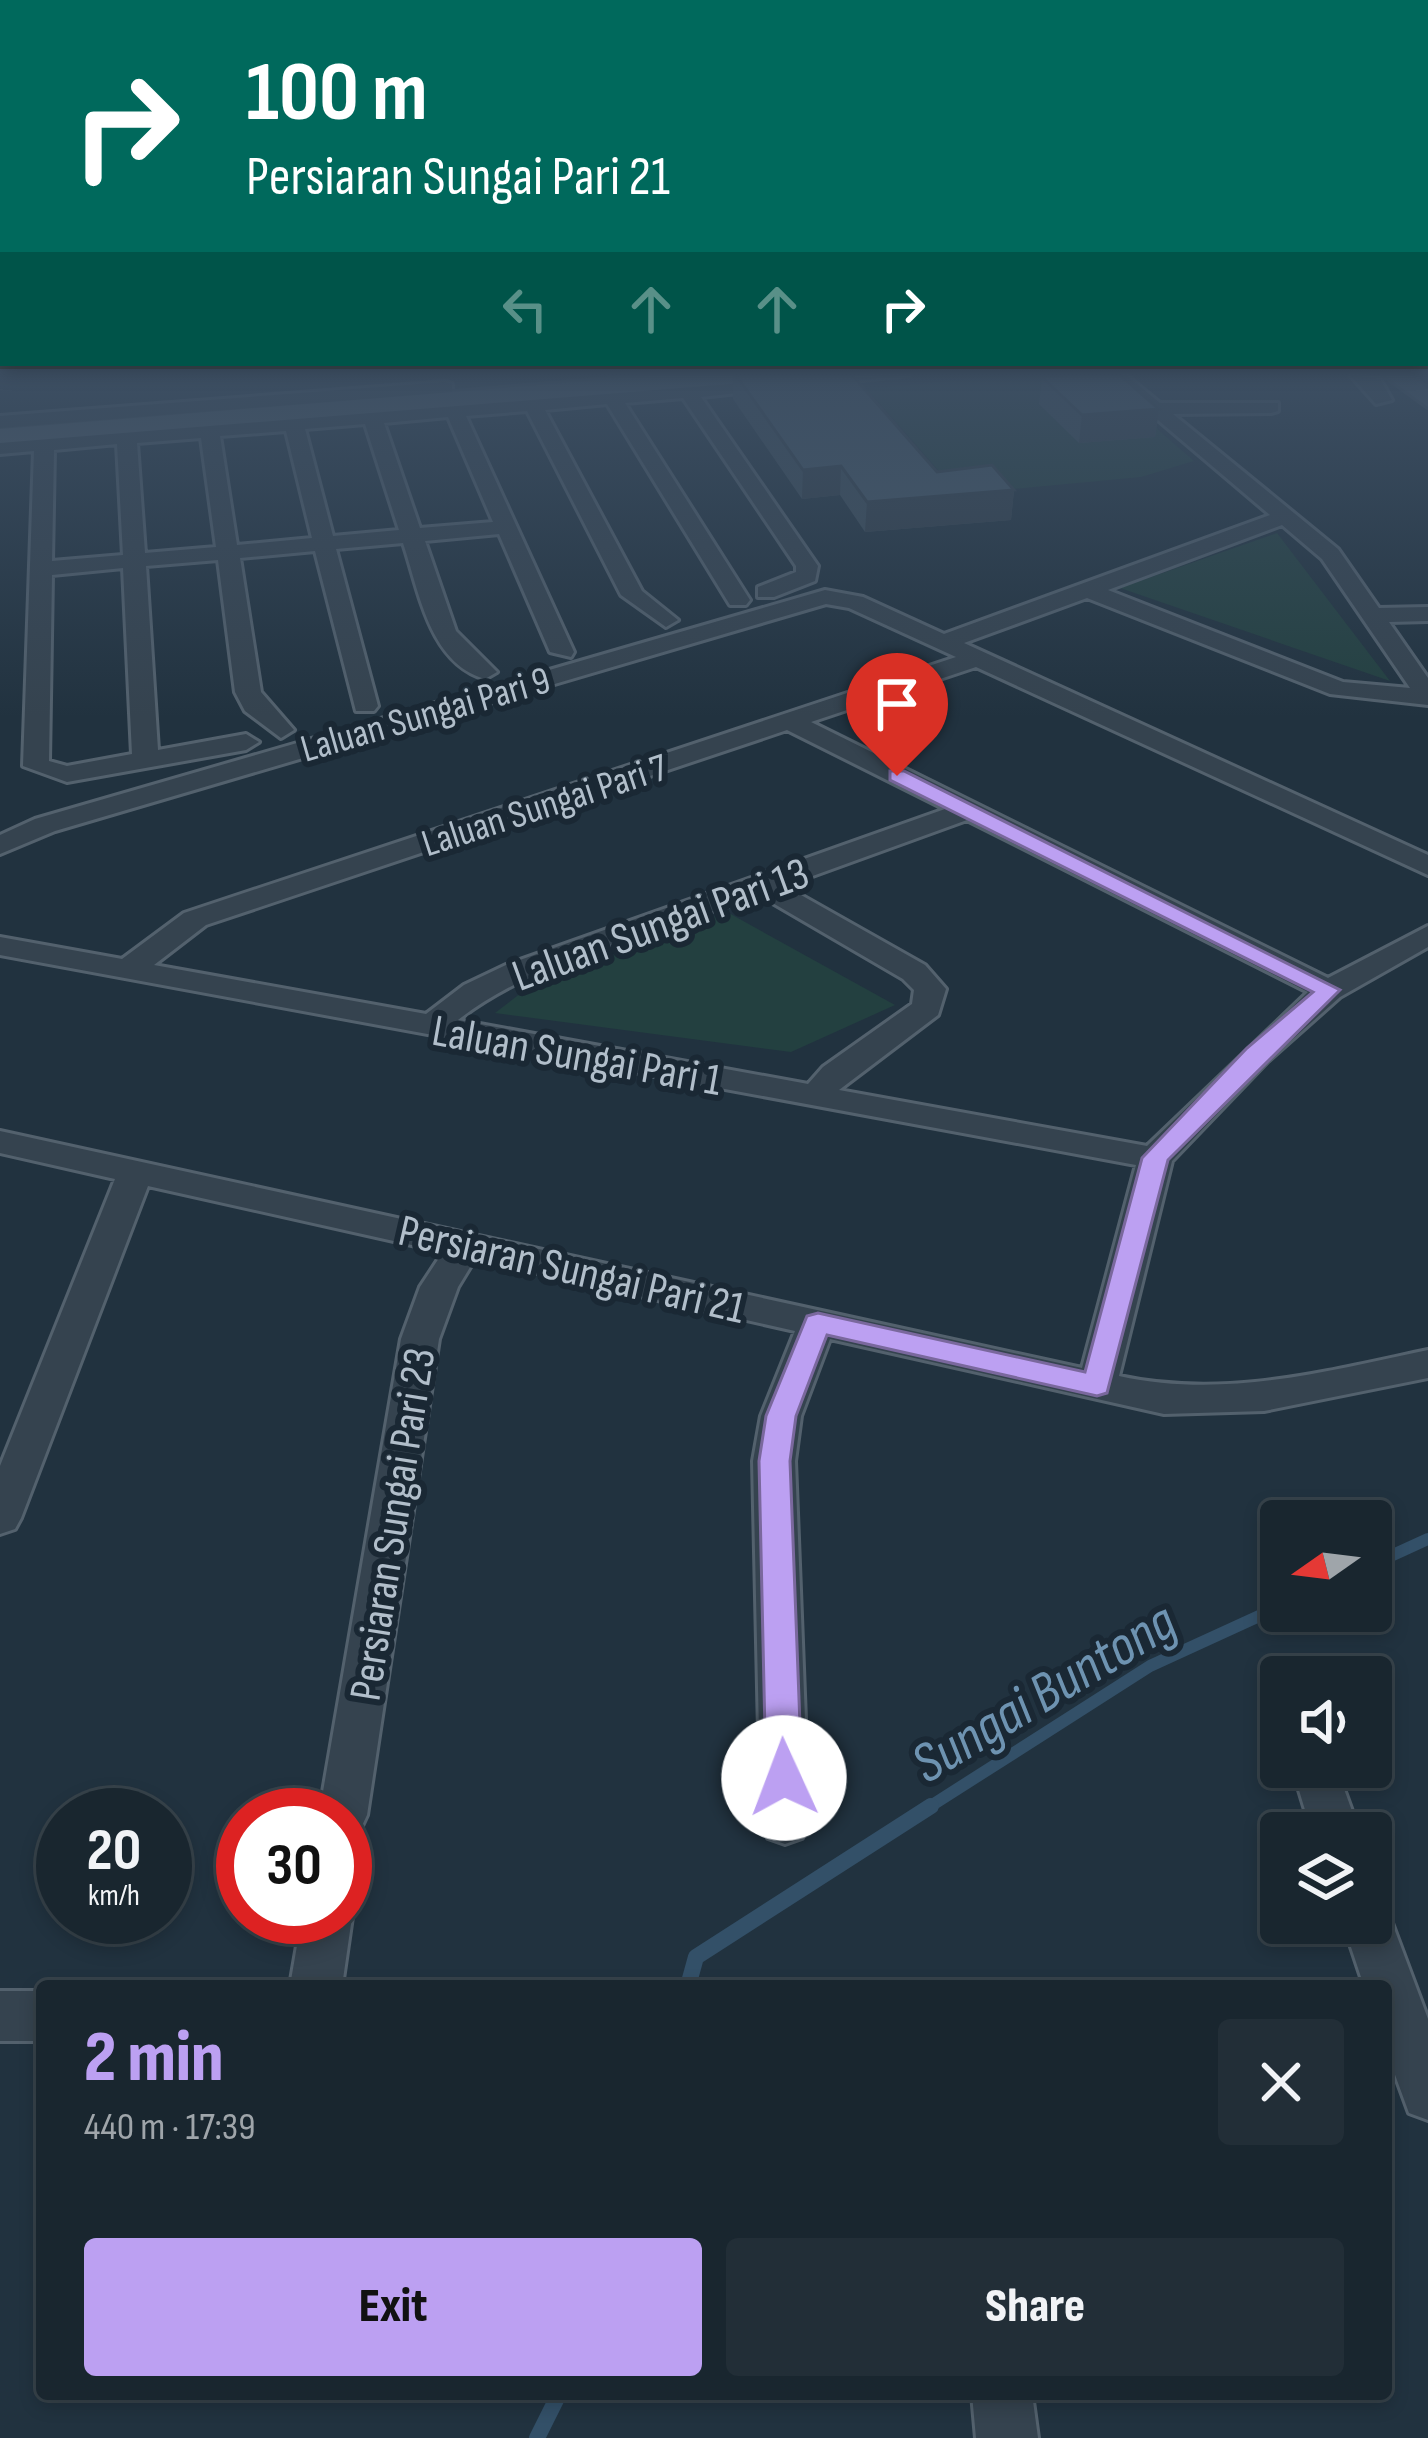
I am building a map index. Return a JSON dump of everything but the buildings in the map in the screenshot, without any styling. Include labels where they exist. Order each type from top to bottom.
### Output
[{"type":"street","points":[[43,489],[41,569],[27,663],[33,758],[36,766],[53,773],[234,746],[807,576],[806,566],[753,489]]},
{"type":"street","points":[[130,489],[146,762]]},
{"type":"street","points":[[219,489],[248,692],[254,706],[280,730]]},
{"type":"street","points":[[308,489],[365,706]]},
{"type":"street","points":[[397,489],[444,632],[484,672]]},
{"type":"street","points":[[490,489],[562,652]]},
{"type":"street","points":[[577,489],[632,595],[666,620]]},
{"type":"street","points":[[669,489],[738,600]]},
{"type":"street","points":[[1252,489],[1330,554],[1428,697]]},
{"type":"street","points":[[940,644],[1286,516]]},
{"type":"street","points":[[41,569],[507,527]]},
{"type":"street","points":[[1085,589],[1339,689],[1428,697]]},
{"type":"street","name":"Laluan Sungai Pari 9","points":[[0,846],[68,819],[812,599],[855,602],[940,644]]},
{"type":"street","points":[[1373,615],[1428,614]]},
{"type":"street","points":[[940,644],[1428,866]]},
{"type":"street","name":"Laluan Sungai Pari 7","points":[[129,969],[162,940],[229,907],[794,723],[972,660]]},
{"type":"street","points":[[794,723],[1328,990]]},
{"type":"street","name":"Laluan Sungai Pari 13","points":[[430,1027],[476,992],[517,972],[966,811]]},
{"type":"street","points":[[762,885],[914,972],[931,989],[927,1008],[835,1074],[815,1097]]},
{"type":"street","points":[[1097,1385],[1155,1158],[1256,1054],[1328,990],[1372,961],[1428,935]]},
{"type":"street","name":"Laluan Sungai Pari 1","points":[[0,946],[1155,1158]]},
{"type":"street","name":"Persiaran Sungai Pari 21","points":[[0,1142],[1097,1385],[1203,1404],[1428,1364]]},
{"type":"street","points":[[0,1518],[136,1171]]},
{"type":"street","name":"Persiaran Sungai Pari 23","points":[[348,1788],[420,1339],[439,1286],[466,1243]]},
{"type":"street","points":[[785,1823],[774,1461],[781,1416],[818,1323]]},
{"type":"street","points":[[317,1980],[323,1944]]},
{"type":"street","points":[[1375,1944],[1388,1980]]},
{"type":"street","points":[[1392,1991],[1428,2094]]},
{"type":"street","points":[[0,2016],[36,2016]]},
{"type":"street","points":[[1003,2400],[1007,2438]]},
{"type":"green space","points":[[954,489],[1015,489],[959,494]]},
{"type":"green space","points":[[1277,533],[1390,681],[1120,588]]},
{"type":"green space","points":[[727,912],[895,1005],[791,1052],[495,1013],[543,976]]},
{"type":"waterway","name":"Sungai Buntong","points":[[1392,1555],[1428,1539]]},
{"type":"waterway","name":"Sungai Buntong","points":[[926,1809],[1150,1666],[1260,1616]]},
{"type":"waterway","name":"Sungai Buntong","points":[[690,1980],[696,1957],[931,1806]]},
{"type":"waterway","name":"Sungai Buntong","points":[[537,2438],[556,2400]]},
{"type":"route","points":[[784,1778],[774,1461],[781,1416],[818,1323],[1097,1385],[1155,1158],[1256,1054],[1328,990],[1283,972],[897,776]]}]
